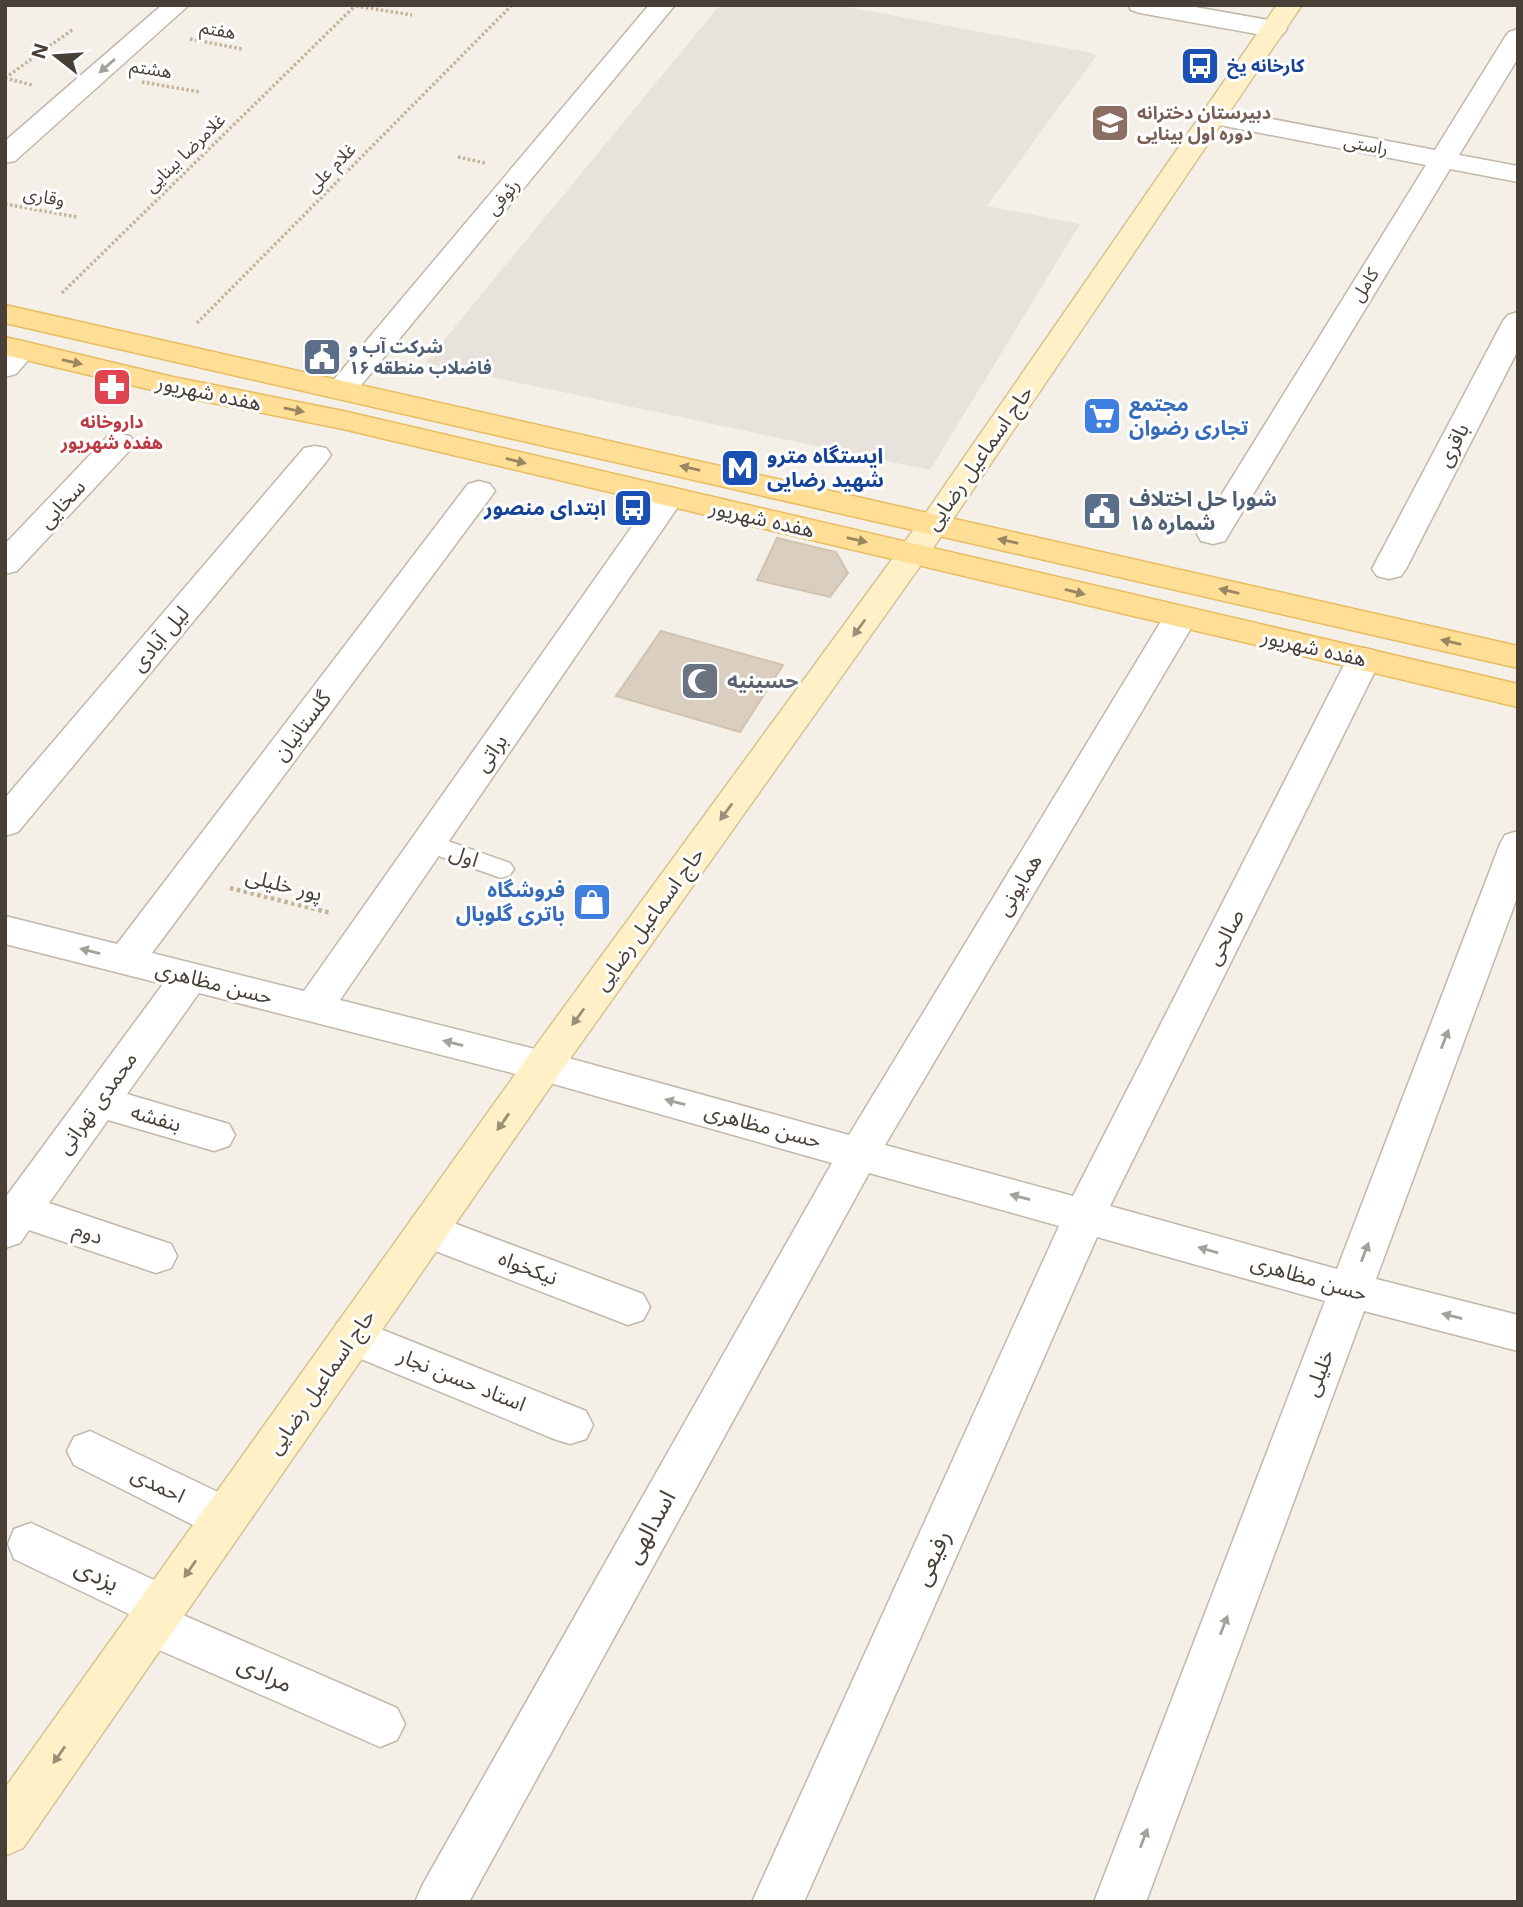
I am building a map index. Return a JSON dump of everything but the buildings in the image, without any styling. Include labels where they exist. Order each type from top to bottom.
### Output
[{"type":"main road","name":"حاج اسماعیل رضایی","points":[[5,1831],[542,1066],[934,524],[1282,17]]},
{"type":"main road","name":"هفده شهریور","points":[[20,317],[1518,657]]},
{"type":"main road","name":"هفده شهریور","points":[[11,355],[343,420],[1518,696]]},
{"type":"street","points":[[5,155],[177,5]]},
{"type":"street","name":"رئوفی","points":[[342,389],[663,5]]},
{"type":"street","points":[[1140,5],[1282,17]]},
{"type":"street","name":"کامل","points":[[1213,534],[1518,37]]},
{"type":"street","name":"راستی","points":[[1214,116],[1518,174]]},
{"type":"street","name":"باقری","points":[[1389,569],[1518,321]]},
{"type":"street","name":"سخایی","points":[[5,564],[119,443]]},
{"type":"street","name":"لیل آبادی","points":[[5,823],[315,455]]},
{"type":"street","name":"گلستانیان","points":[[126,960],[479,491]]},
{"type":"street","name":"براتی","points":[[313,1008],[668,498]]},
{"type":"street","name":"همایونی","points":[[859,1153],[1180,618]]},
{"type":"street","name":"صالحی","points":[[1085,1215],[1364,659]]},
{"type":"street","name":"خلیلی","points":[[1120,1902],[1518,844]]},
{"type":"street","name":"حسن مظاهری","points":[[5,930],[542,1066],[1350,1290],[1518,1333]]},
{"type":"street","name":"محمدی تهرانی","points":[[13,1220],[190,976]]},
{"type":"street","name":"بنفشه","points":[[98,1101],[214,1135]]},
{"type":"street","name":"اسدالهی","points":[[441,1902],[859,1153]]},
{"type":"street","name":"رفیعی","points":[[778,1902],[1085,1215]]},
{"type":"street","name":"دوم","points":[[13,1220],[156,1256]]},
{"type":"street","name":"نیکخواه","points":[[428,1230],[628,1307]]},
{"type":"street","name":"استاد حسن نجار","points":[[353,1336],[570,1425]]},
{"type":"street","name":"احمدی","points":[[90,1451],[225,1518]]},
{"type":"street","name":"یزدی","points":[[31,1544],[157,1615]]},
{"type":"street","name":"مرادی","points":[[157,1615],[380,1724]]},
{"type":"lane","name":"اول","points":[[428,843],[501,869]]},
{"type":"path","points":[[356,5],[412,15]]},
{"type":"path","name":"غلامرضا بینایی","points":[[20,317],[356,5]]},
{"type":"path","name":"غلام علی","points":[[170,350],[512,5]]},
{"type":"path","points":[[5,78],[72,30]]},
{"type":"path","name":"هفتم","points":[[148,31],[242,49]]},
{"type":"path","name":"هشتم","points":[[97,75],[200,92]]},
{"type":"path","name":"وقاری","points":[[5,204],[77,217]]},
{"type":"path","name":"پور خلیلی","points":[[188,878],[372,923]]},
{"type":"shaded area","points":[[720,5],[837,5],[1092,53],[1096,56],[987,206],[1080,224],[930,470],[425,363]]},
{"type":"place","name":"کارخانه یخ","points":[[1200,66]]},
{"type":"place","name":"دبیرستان دخترانه دوره اول بینایی","points":[[1110,123]]},
{"type":"place","name":"شرکت آب و فاضلاب منطقه ۱۶","points":[[322,357]]},
{"type":"place","name":"داروخانه هفده شهریور","points":[[112,387]]},
{"type":"place","name":"مجتمع تجاری رضوان","points":[[1102,416]]},
{"type":"place","name":"ایستگاه مترو شهید رضایی","points":[[740,468]]},
{"type":"place","name":"ابتدای منصور","points":[[633,508]]},
{"type":"place","name":"شورا حل اختلاف شماره ۱۵","points":[[1102,511]]},
{"type":"place","name":"حسینیه","points":[[700,681]]},
{"type":"place","name":"فروشگاه باتری گلوبال","points":[[592,902]]}]
